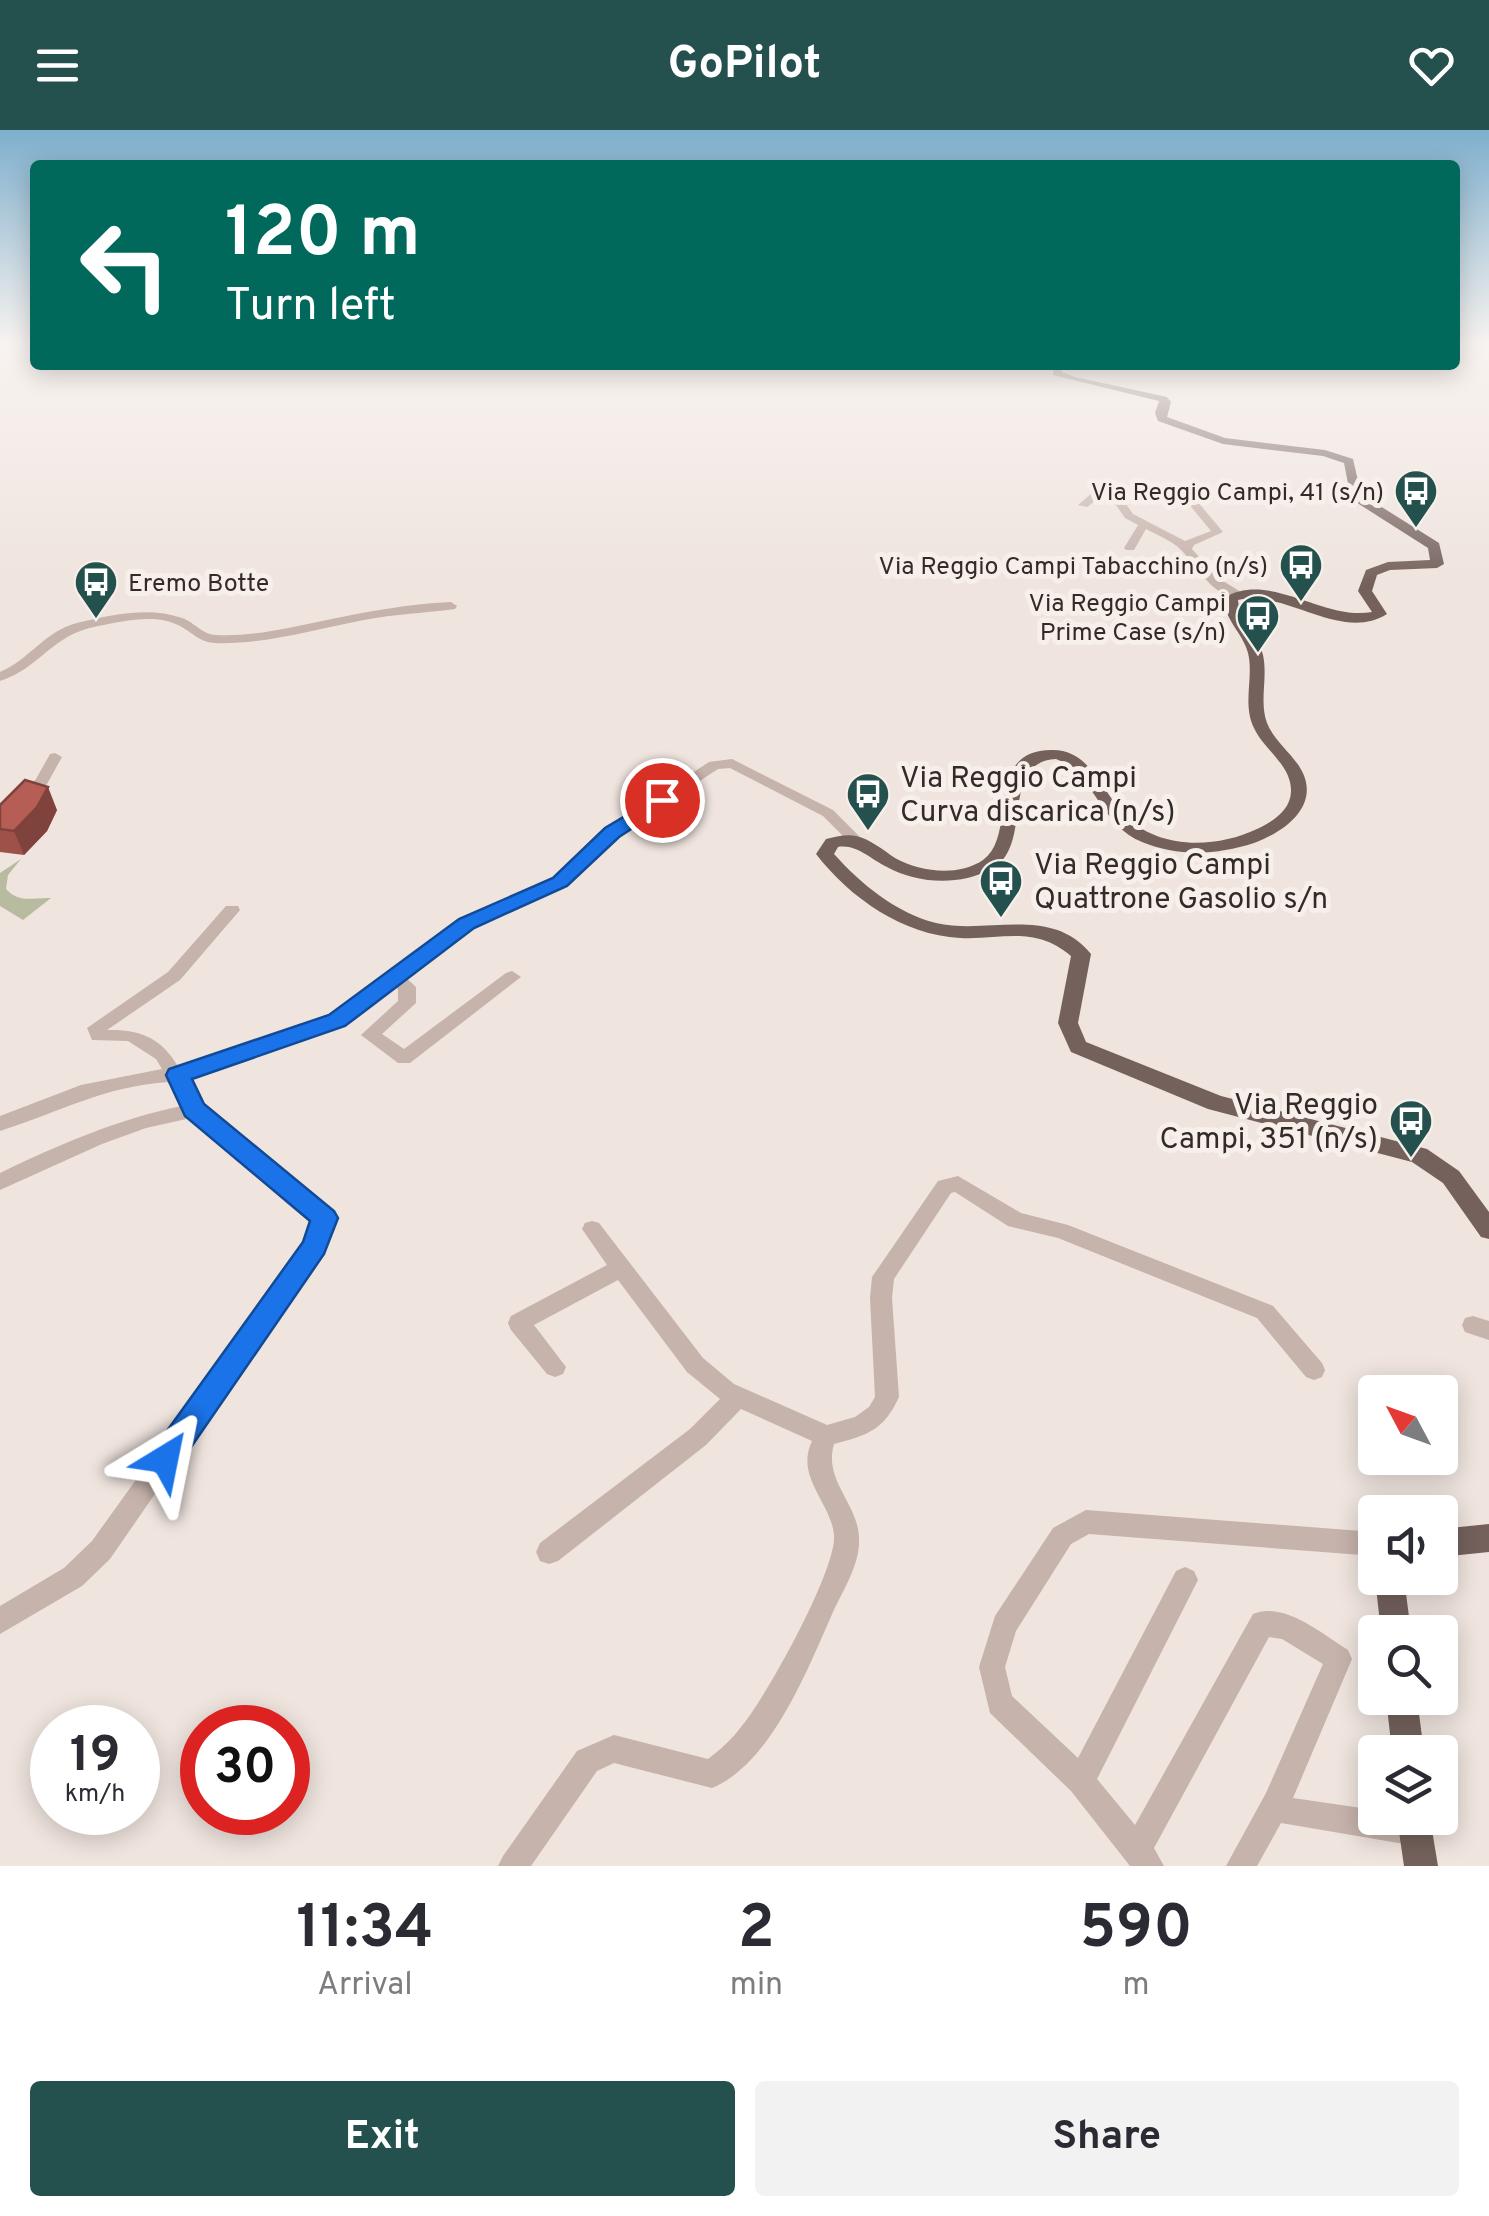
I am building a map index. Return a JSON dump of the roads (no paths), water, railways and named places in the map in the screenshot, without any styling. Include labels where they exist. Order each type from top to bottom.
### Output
[{"type":"main road","points":[[1173,423],[1208,436],[1324,453],[1348,461],[1356,496],[1434,546],[1438,557],[1436,564],[1388,566],[1372,573],[1366,591],[1380,614],[1376,616],[1351,617],[1257,594],[1231,598],[1230,606],[1253,648],[1260,675],[1257,716],[1269,740],[1298,777],[1298,792],[1282,824],[1264,835],[1224,845],[1184,848],[1160,842],[1121,823],[1084,768],[1054,754],[1035,760],[1012,787],[1005,845],[997,860],[982,870],[960,875],[914,872],[844,839],[832,843],[825,854],[871,898],[911,920],[954,932],[1035,929],[1064,938],[1081,954],[1068,1023],[1078,1047],[1216,1103],[1419,1155],[1451,1177],[1489,1230]]},
{"type":"main road","points":[[1458,1541],[1489,1538]]},
{"type":"main road","points":[[1417,1835],[1421,1866]]},
{"type":"street","points":[[1083,505],[1110,489],[1122,510],[1185,546],[1208,579],[1237,595]]},
{"type":"street","points":[[1183,491],[1218,532],[1185,546]]},
{"type":"street","points":[[1130,548],[1143,525]]},
{"type":"street","points":[[0,677],[19,669],[59,633],[100,622],[165,617],[215,640],[330,624],[414,606],[451,606]]},
{"type":"street","points":[[0,826],[42,781],[55,757]]},
{"type":"street","points":[[0,1124],[81,1092],[147,1076],[178,1075],[337,1020],[466,924],[560,882],[612,832],[714,765],[732,763],[828,813],[857,842]]},
{"type":"street","points":[[0,1620],[74,1577],[101,1550],[314,1246],[325,1218],[194,1110],[163,1054],[131,1035],[98,1036],[96,1028],[174,976],[232,910]]},
{"type":"street","points":[[396,979],[408,987],[408,1003],[370,1035],[404,1058],[512,977]]},
{"type":"street","points":[[0,1182],[61,1152],[147,1118],[194,1110]]},
{"type":"street","points":[[592,1228],[695,1366],[738,1396],[826,1436],[869,1424],[882,1411],[887,1397],[880,1298],[883,1278],[945,1186],[958,1184],[1014,1220],[1061,1231],[1265,1312],[1314,1370]]},
{"type":"street","points":[[555,1367],[519,1323],[621,1268]]},
{"type":"street","points":[[548,1552],[698,1437],[738,1396]]},
{"type":"street","points":[[514,1866],[587,1761],[614,1749],[712,1774],[733,1760],[772,1706],[839,1572],[847,1548],[845,1526],[817,1467],[816,1451],[826,1436]]},
{"type":"street","points":[[1241,1866],[1276,1804],[1339,1659],[1286,1627],[1262,1623],[1143,1857],[1081,1781],[1000,1703],[992,1667],[1004,1624],[1062,1536],[1086,1522],[1358,1543]]},
{"type":"street","points":[[1081,1781],[1185,1580]]},
{"type":"street","points":[[1276,1804],[1286,1810],[1358,1818]]},
{"type":"place","name":"Via Reggio Campi, 41 (s/n)","points":[[1416,529]]},
{"type":"place","name":"Via Reggio Campi Tabacchino (n/s)","points":[[1301,603]]},
{"type":"place","name":"Eremo Botte","points":[[96,620]]},
{"type":"place","name":"Via Reggio Campi Prime Case (s/n)","points":[[1258,654]]},
{"type":"place","name":"Via Reggio Campi Curva discarica (n/s)","points":[[868,832]]},
{"type":"place","name":"Via Reggio Campi Quattrone Gasolio s/n","points":[[1001,919]]},
{"type":"place","name":"Via Reggio Campi, 351 (n/s)","points":[[1411,1159]]}]
